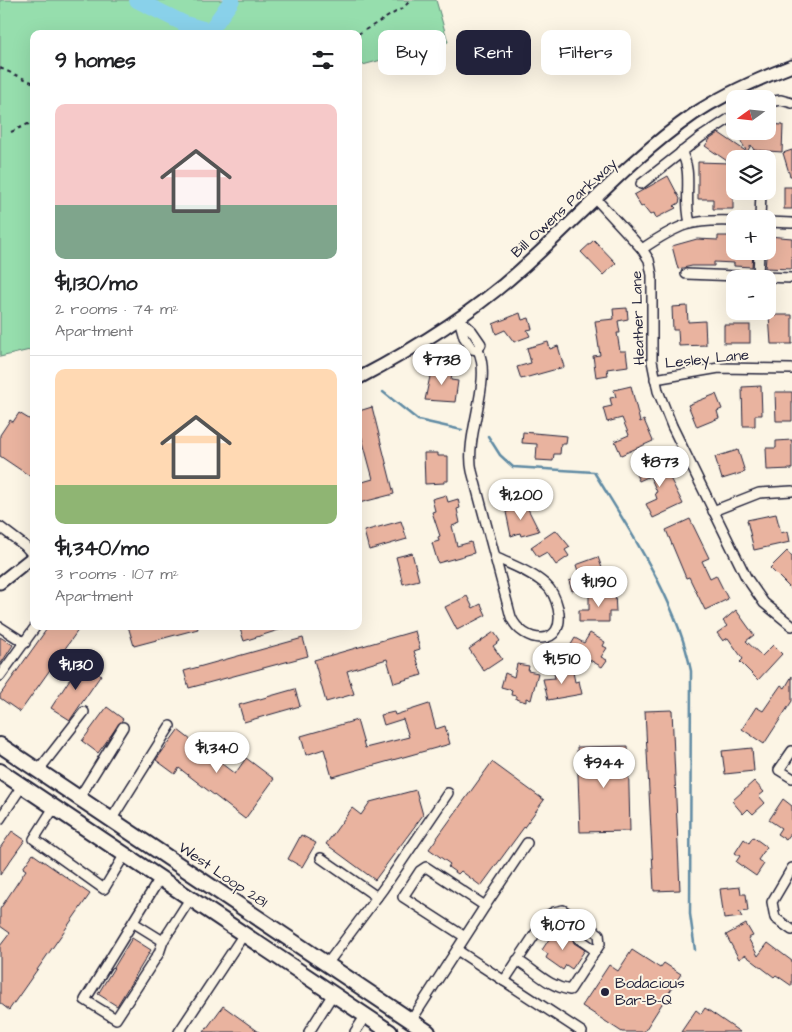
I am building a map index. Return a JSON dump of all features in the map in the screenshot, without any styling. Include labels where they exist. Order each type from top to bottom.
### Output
[{"type":"highway","name":"West Loop 281","points":[[0,745],[428,1032]]},
{"type":"highway","points":[[0,771],[55,806],[190,899],[390,1032]]},
{"type":"main road","name":"Bill Owens Parkway","points":[[362,376],[459,318],[519,271],[646,152],[692,115],[743,86],[792,66]]},
{"type":"main road","points":[[1,579],[30,559]]},
{"type":"street","points":[[776,101],[792,103]]},
{"type":"street","points":[[641,184],[681,152],[726,121]]},
{"type":"street","points":[[681,152],[687,162],[687,208],[690,222]]},
{"type":"street","name":"Heather Lane","points":[[596,199],[649,260],[652,275],[651,352],[655,379],[672,426],[713,511],[755,591],[770,608],[792,626]]},
{"type":"street","points":[[642,250],[662,236],[690,222],[703,220],[726,221]]},
{"type":"street","points":[[776,222],[792,223]]},
{"type":"street","points":[[686,274],[726,276]]},
{"type":"street","points":[[776,278],[792,278]]},
{"type":"street","points":[[459,318],[464,337],[472,349],[478,350],[482,368],[470,464],[511,617],[516,626],[538,638],[545,639],[552,636],[558,628],[560,621],[551,591],[538,579],[495,557]]},
{"type":"street","name":"Lesley Lane","points":[[655,379],[719,368],[792,369]]},
{"type":"street","points":[[713,511],[759,493],[792,491]]},
{"type":"street","points":[[0,526],[30,551]]},
{"type":"street","points":[[0,627],[25,643]]},
{"type":"street","points":[[0,676],[33,630]]},
{"type":"street","points":[[38,770],[84,712]]},
{"type":"street","points":[[111,820],[170,726]]},
{"type":"street","points":[[79,798],[123,727]]},
{"type":"street","points":[[792,751],[779,770],[792,778]]},
{"type":"street","points":[[0,819],[22,786]]},
{"type":"street","points":[[327,964],[377,897],[448,793]]},
{"type":"street","points":[[55,806],[34,839],[104,889],[125,854]]},
{"type":"street","points":[[411,1020],[528,843]]},
{"type":"street","points":[[322,858],[377,897]]},
{"type":"street","points":[[465,938],[403,897],[420,871],[426,867],[485,906]]},
{"type":"street","points":[[792,868],[772,902],[775,918],[792,930]]},
{"type":"street","points":[[160,878],[86,1000],[116,1019],[159,953],[163,941],[190,899]]},
{"type":"street","points":[[504,980],[517,960],[547,916],[554,912],[563,910],[599,934],[600,944],[570,990],[557,988],[544,981],[517,960]]},
{"type":"street","points":[[547,916],[568,932]]},
{"type":"street","points":[[134,923],[163,941]]},
{"type":"street","points":[[180,1032],[244,934]]},
{"type":"street","points":[[578,938],[596,950]]},
{"type":"street","points":[[457,950],[582,1032]]},
{"type":"street","points":[[308,1032],[333,994]]},
{"type":"street","points":[[354,1032],[366,1016]]},
{"type":"path","points":[[362,32],[403,8],[411,0]]},
{"type":"path","points":[[0,68],[30,81]]},
{"type":"path","points":[[11,132],[30,124]]},
{"type":"green space","points":[[0,0],[436,0],[445,30],[378,30],[378,61],[362,65],[362,30],[30,30],[30,350],[0,357]]},
{"type":"building","points":[[776,125],[783,125],[782,152],[776,150],[754,150],[751,145],[748,150],[746,150],[740,140],[776,140]]},
{"type":"building","points":[[719,133],[726,138],[726,140],[729,140],[744,150],[726,150],[726,160],[705,146],[710,139]]},
{"type":"building","points":[[792,150],[792,176],[790,176],[783,153]]},
{"type":"building","points":[[698,162],[726,163],[726,200],[733,200],[733,209],[713,209],[713,199],[698,199]]},
{"type":"building","points":[[668,176],[680,199],[679,203],[674,206],[676,208],[656,218],[654,213],[650,215],[643,206],[641,207],[634,195]]},
{"type":"building","points":[[784,187],[792,187],[792,209],[784,209]]},
{"type":"building","points":[[718,236],[726,236],[726,260],[752,260],[752,267],[734,266],[734,263],[714,262],[714,266],[692,266],[678,269],[672,246],[697,239],[718,240]]},
{"type":"building","points":[[776,237],[792,238],[792,269],[765,268],[766,260],[776,260]]},
{"type":"building","points":[[594,240],[616,263],[603,275],[581,252]]},
{"type":"building","points":[[687,306],[688,322],[705,321],[706,345],[679,346],[678,330],[673,330],[672,307]]},
{"type":"building","points":[[627,308],[628,319],[618,321],[620,333],[617,333],[620,351],[626,351],[628,366],[607,369],[608,375],[596,377],[593,356],[600,355],[595,321],[614,319],[613,309]]},
{"type":"building","points":[[520,313],[522,320],[529,318],[532,329],[527,330],[530,336],[514,342],[505,330],[496,334],[493,324]]},
{"type":"building","points":[[776,315],[792,315],[792,344],[771,344],[769,320],[776,320]]},
{"type":"building","points":[[724,325],[750,325],[750,343],[724,343]]},
{"type":"building","points":[[548,342],[550,349],[558,346],[564,367],[521,379],[517,367],[531,363],[527,348]]},
{"type":"building","points":[[432,367],[453,370],[451,380],[458,381],[455,402],[425,400]]},
{"type":"building","points":[[631,386],[640,422],[644,420],[653,441],[621,455],[615,441],[629,435],[622,418],[607,422],[603,408],[612,406],[610,398],[616,397],[614,390]]},
{"type":"building","points":[[761,386],[762,415],[755,415],[755,426],[743,426],[742,387]]},
{"type":"building","points":[[775,392],[792,392],[792,421],[776,421]]},
{"type":"building","points":[[716,394],[722,409],[717,411],[719,418],[697,427],[688,405]]},
{"type":"building","points":[[372,407],[394,494],[362,502],[362,482],[373,479],[362,438],[362,410]]},
{"type":"building","points":[[19,413],[30,420],[30,476],[0,456],[0,435],[10,420],[13,422]]},
{"type":"building","points":[[523,432],[567,436],[566,444],[561,444],[560,454],[554,454],[553,461],[536,460],[537,444],[522,443]]},
{"type":"building","points":[[792,440],[792,469],[767,470],[766,448],[776,448],[776,441]]},
{"type":"building","points":[[738,450],[745,472],[722,479],[715,457]]},
{"type":"building","points":[[424,453],[438,453],[438,456],[448,456],[448,481],[425,484]]},
{"type":"building","points":[[660,458],[683,504],[653,518],[646,504],[657,499],[655,493],[657,492],[650,476],[639,481],[634,470]]},
{"type":"building","points":[[446,495],[448,502],[458,499],[460,508],[457,509],[460,523],[452,526],[457,546],[471,542],[474,553],[438,563],[432,543],[439,541],[438,537],[440,536],[432,512],[435,511],[432,499]]},
{"type":"building","points":[[525,503],[539,531],[521,536],[520,533],[511,536],[506,512],[509,511],[508,509]]},
{"type":"building","points":[[776,514],[781,533],[788,531],[790,542],[754,550],[747,520]]},
{"type":"building","points":[[690,519],[709,558],[702,561],[710,578],[716,575],[728,599],[705,610],[689,577],[686,578],[666,530]]},
{"type":"building","points":[[401,521],[407,539],[369,550],[364,531]]},
{"type":"building","points":[[556,530],[570,547],[565,550],[569,556],[556,565],[547,552],[538,557],[531,547]]},
{"type":"building","points":[[787,551],[792,557],[792,590],[770,568]]},
{"type":"building","points":[[412,553],[419,580],[403,584],[396,557]]},
{"type":"building","points":[[598,557],[606,579],[572,591],[569,581],[580,577],[576,565]]},
{"type":"building","points":[[589,593],[615,593],[616,612],[609,612],[609,622],[579,622],[579,610],[589,610]]},
{"type":"building","points":[[467,596],[473,608],[481,604],[486,615],[457,630],[445,607]]},
{"type":"building","points":[[736,610],[754,635],[746,641],[762,656],[773,645],[782,654],[758,680],[740,662],[743,659],[728,638],[723,641],[717,633],[727,626],[723,621]]},
{"type":"building","points":[[46,630],[78,630],[20,712],[0,698],[0,695]]},
{"type":"building","points":[[129,630],[194,630],[134,646]]},
{"type":"building","points":[[240,630],[279,630],[244,641]]},
{"type":"building","points":[[415,631],[420,649],[414,651],[422,675],[394,683],[387,659],[347,671],[354,694],[326,702],[314,660]]},
{"type":"building","points":[[494,632],[500,641],[493,646],[502,659],[484,671],[469,649]]},
{"type":"building","points":[[590,633],[605,642],[603,646],[607,648],[601,657],[607,660],[602,667],[569,648],[575,638],[584,643]]},
{"type":"building","points":[[0,637],[13,645],[0,665]]},
{"type":"building","points":[[303,638],[308,656],[189,688],[184,671]]},
{"type":"building","points":[[81,662],[101,675],[70,720],[51,708]]},
{"type":"building","points":[[517,664],[529,666],[528,671],[538,673],[531,700],[526,698],[526,702],[516,699],[516,696],[511,695],[512,690],[501,687],[505,673],[514,677]]},
{"type":"building","points":[[572,667],[575,682],[579,681],[582,694],[548,700],[543,679],[555,678],[554,672]]},
{"type":"building","points":[[792,676],[792,701],[764,744],[742,729],[756,707],[763,711],[781,685],[785,688]]},
{"type":"building","points":[[295,689],[300,706],[244,722],[239,705]]},
{"type":"building","points":[[429,704],[436,729],[445,726],[450,744],[332,777],[324,749],[306,755],[301,736],[357,720],[365,748],[409,737],[403,719],[384,725],[381,715],[394,712],[395,715]]},
{"type":"building","points":[[107,707],[123,719],[98,753],[82,741]]},
{"type":"building","points":[[672,710],[680,890],[654,891],[645,711]]},
{"type":"building","points":[[178,730],[235,774],[246,758],[274,779],[245,819],[179,768],[175,774],[156,760]]},
{"type":"building","points":[[628,746],[630,831],[580,832],[577,747]]},
{"type":"building","points":[[752,748],[754,771],[725,774],[722,751]]},
{"type":"building","points":[[492,762],[544,800],[481,886],[461,871],[458,874],[448,867],[450,864],[429,849]]},
{"type":"building","points":[[754,781],[764,792],[759,796],[765,803],[753,814],[748,809],[743,814],[732,801]]},
{"type":"building","points":[[416,790],[423,815],[375,880],[326,844],[352,808],[361,815],[370,802]]},
{"type":"building","points":[[783,799],[792,806],[792,832],[786,840],[777,834],[781,828],[769,820]]},
{"type":"building","points":[[12,831],[25,840],[0,875],[0,848]]},
{"type":"building","points":[[301,835],[316,843],[302,867],[288,859]]},
{"type":"building","points":[[753,837],[767,847],[758,860],[764,864],[756,876],[736,862],[740,856],[735,853],[744,839],[749,843]]},
{"type":"building","points":[[33,854],[90,894],[9,1010],[0,1003],[0,946],[10,933],[0,926],[0,909],[26,870],[23,868]]},
{"type":"building","points":[[740,887],[741,894],[746,894],[748,911],[739,912],[742,917],[724,919],[720,889]]},
{"type":"building","points":[[746,924],[753,936],[748,938],[758,956],[768,943],[792,961],[792,986],[776,975],[774,977],[745,955],[739,959],[726,935]]},
{"type":"building","points":[[555,930],[567,938],[572,937],[574,943],[585,950],[572,969],[566,965],[563,970],[546,958],[548,954],[542,950]]},
{"type":"building","points":[[132,938],[151,950],[117,1006],[98,994]]},
{"type":"building","points":[[632,950],[660,968],[664,963],[681,974],[644,1032],[622,1032],[582,1006],[609,965],[618,971]]},
{"type":"building","points":[[223,1006],[259,1032],[204,1032]]},
{"type":"building","points":[[705,1008],[740,1032],[681,1032],[696,1010],[701,1014]]},
{"type":"waterway","points":[[137,0],[185,24],[206,30]]},
{"type":"waterway","points":[[211,30],[232,0]]},
{"type":"waterway","points":[[383,392],[418,420],[462,430]]},
{"type":"waterway","points":[[488,436],[500,455],[513,467],[594,472],[651,568],[675,619],[691,671],[690,914],[695,950]]},
{"type":"place","name":"Bodacious Bar-B-Q","points":[[605,992]]}]
